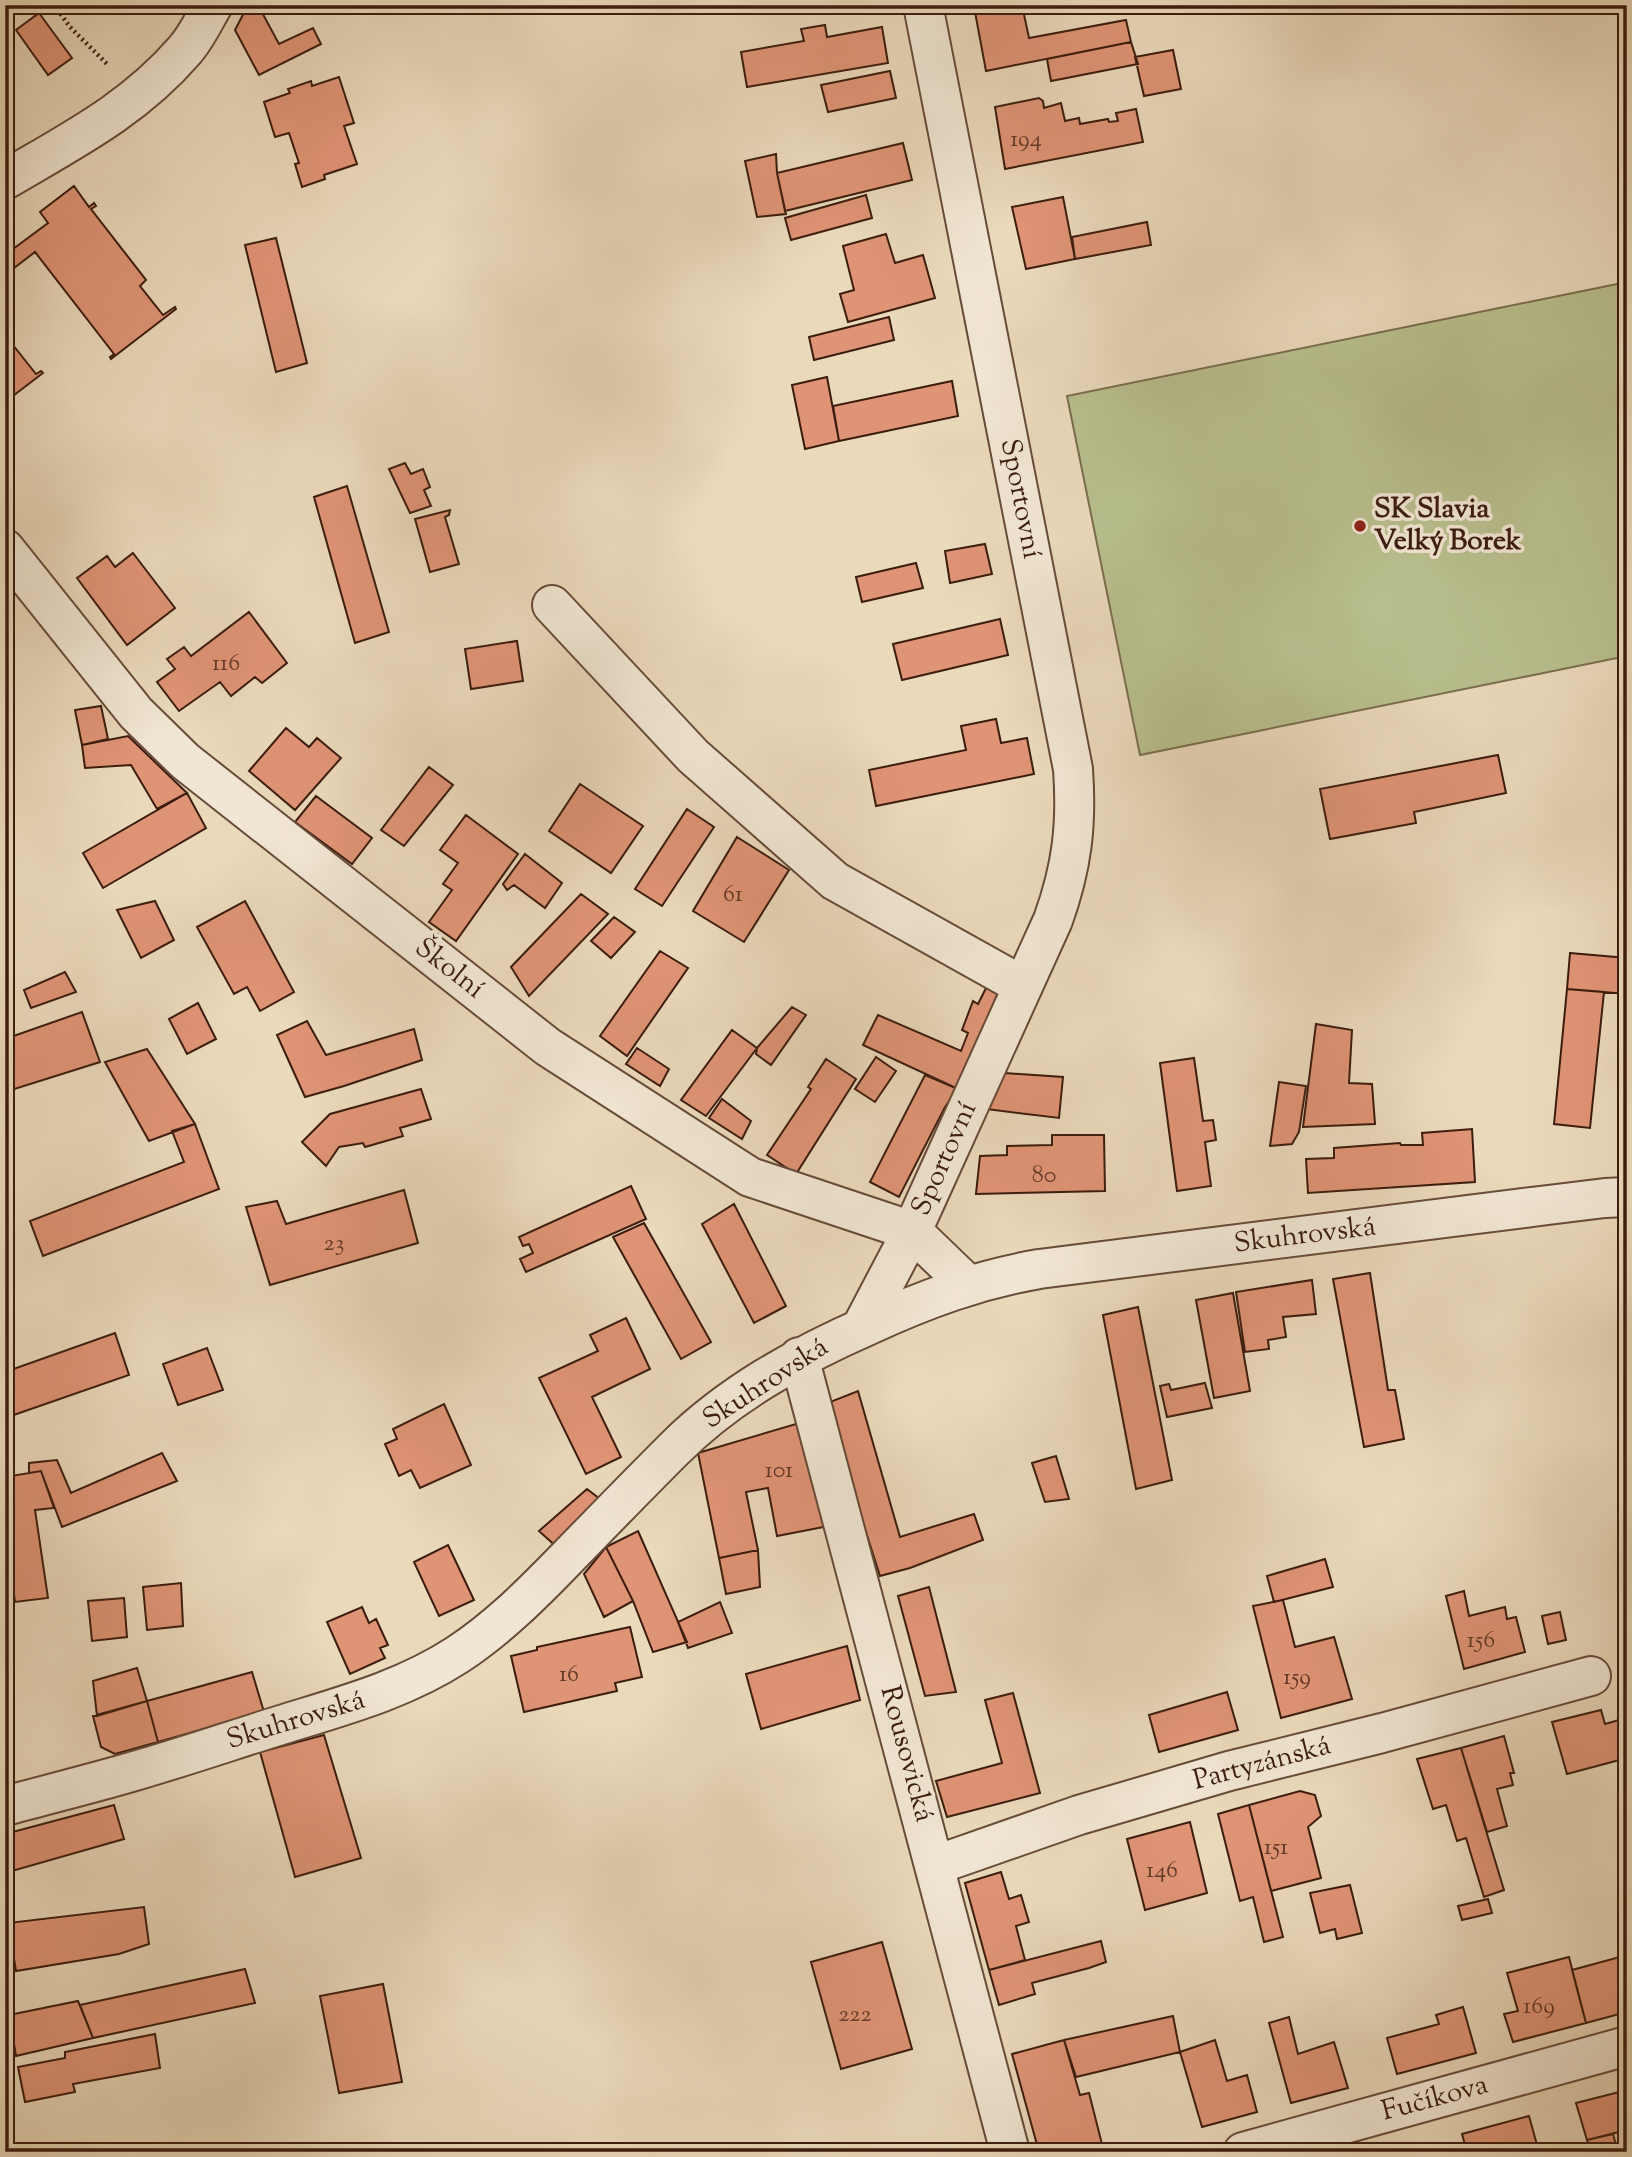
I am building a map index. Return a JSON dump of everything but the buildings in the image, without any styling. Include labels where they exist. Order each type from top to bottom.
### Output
[{"type":"street","points":[[5,180],[103,123],[139,97],[186,49],[213,5]]},
{"type":"street","name":"Sportovní","points":[[861,1328],[912,1231],[1053,920],[1071,863],[1075,832],[1073,769],[923,5]]},
{"type":"street","name":"Školní","points":[[5,549],[136,713],[185,761],[548,1047],[750,1177],[912,1231],[968,1285]]},
{"type":"street","points":[[552,605],[693,755],[835,881],[1023,986]]},
{"type":"street","name":"Skuhrovská","points":[[5,1805],[137,1771],[375,1696],[419,1677],[492,1631],[523,1603],[675,1447],[740,1395],[799,1357],[916,1304],[968,1285],[1038,1269],[1571,1202],[1627,1198]]},
{"type":"street","name":"Rousovická","points":[[799,1357],[1010,2152]]},
{"type":"street","name":"Partyzánská","points":[[936,1865],[1079,1815],[1229,1771],[1591,1676]]},
{"type":"street","name":"Fučíkova","points":[[1243,2152],[1627,2046]]},
{"type":"path","points":[[54,5],[70,27],[139,97]]},
{"type":"green space","name":"SK Slavia Velký Borek","points":[[1627,282],[1627,656],[1140,755],[1067,396]]},
{"type":"place","name":"SK Slavia Velký Borek","points":[[1360,526]]}]
